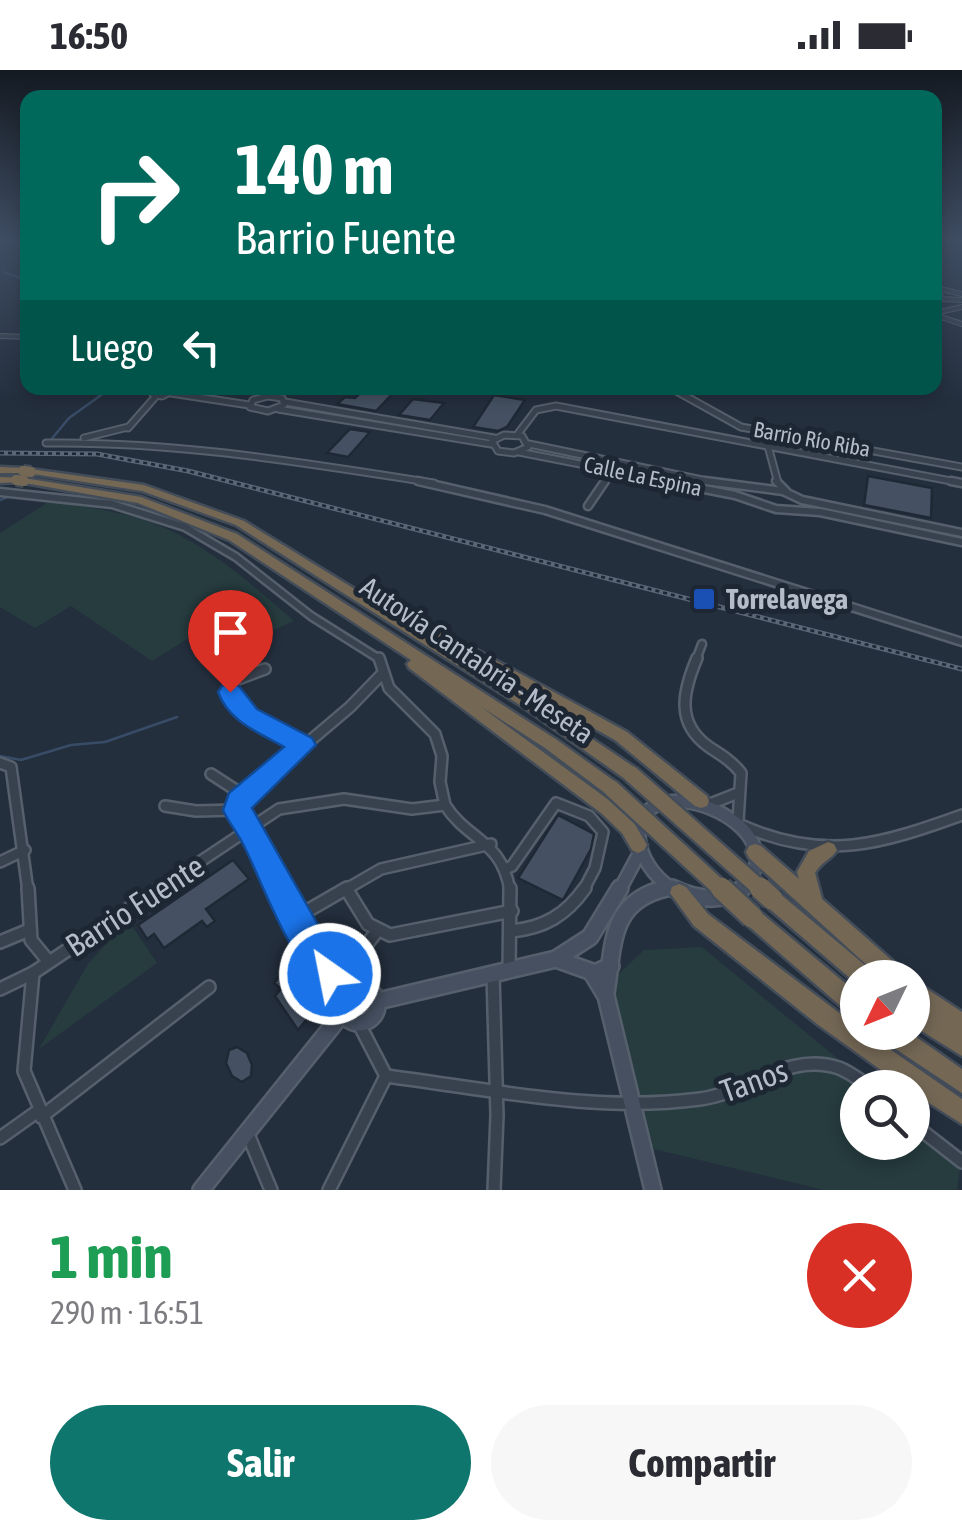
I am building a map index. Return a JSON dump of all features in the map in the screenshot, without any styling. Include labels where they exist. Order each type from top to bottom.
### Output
[{"type":"highway","name":"Autovía Cantabria - Meseta","points":[[0,470],[168,508],[233,536],[612,788],[752,918],[840,993]]},
{"type":"highway","name":"Autovía Cantabria - Meseta","points":[[0,480],[24,476],[131,485],[200,505],[240,523],[543,713],[630,774],[845,960]]},
{"type":"highway","points":[[240,523],[621,736],[706,802]]},
{"type":"highway","points":[[293,575],[607,808],[628,828],[639,848]]},
{"type":"highway","points":[[828,850],[811,861],[806,880],[811,896],[832,922]]},
{"type":"highway","points":[[756,855],[876,960]]},
{"type":"highway","points":[[674,891],[701,920],[824,1017],[962,1113]]},
{"type":"highway","points":[[930,1002],[962,1025]]},
{"type":"highway","points":[[930,1024],[962,1045]]},
{"type":"highway","points":[[916,1050],[962,1082]]},
{"type":"street","points":[[942,294],[948,300],[962,300]]},
{"type":"street","points":[[942,306],[948,300]]},
{"type":"street","points":[[46,443],[128,426],[156,395]]},
{"type":"street","name":"Calle La Espina","points":[[203,395],[250,405],[262,412],[278,409],[493,441],[517,435],[529,444],[962,533]]},
{"type":"street","name":"Barrio Río Riba","points":[[684,395],[741,427],[962,466]]},
{"type":"street","name":"Calle La Espina","points":[[232,400],[274,396],[285,402],[493,441],[502,452],[612,470],[766,505],[962,542]]},
{"type":"street","points":[[250,405],[258,398]]},
{"type":"street","points":[[278,409],[285,402]]},
{"type":"street","points":[[517,435],[536,410],[556,406],[962,483]]},
{"type":"street","points":[[126,442],[128,426]]},
{"type":"street","points":[[72,440],[126,442],[346,466],[450,486],[546,510],[962,642]]},
{"type":"street","points":[[519,452],[529,444]]},
{"type":"street","points":[[768,446],[776,482],[792,495],[797,506],[792,509]]},
{"type":"street","points":[[588,506],[612,470]]},
{"type":"street","points":[[0,492],[24,476],[185,527],[236,557],[311,616],[381,660],[382,674],[404,706],[435,734],[442,756],[444,804],[456,820],[491,844],[505,869],[512,911],[501,972],[494,1190]]},
{"type":"street","points":[[766,505],[761,497],[776,482]]},
{"type":"street","points":[[652,1190],[606,996],[619,918],[627,904],[641,893],[674,891],[714,899],[735,893],[749,880],[756,855],[740,824],[738,793],[742,782],[738,767],[696,737],[682,710],[682,698],[702,644]]},
{"type":"street","points":[[264,669],[232,681],[229,685],[234,702],[248,715],[303,745]]},
{"type":"street","points":[[348,992],[330,974],[295,918],[237,810],[245,796],[382,674]]},
{"type":"street","points":[[0,763],[10,766],[25,850],[31,940],[49,962]]},
{"type":"street","points":[[211,774],[245,796]]},
{"type":"street","points":[[606,996],[576,957],[606,916],[639,848],[640,828],[653,809],[677,800],[706,802],[738,793]]},
{"type":"street","name":"Barrio Fuente","points":[[0,989],[32,974],[279,810],[324,799],[353,800],[406,811],[444,804]]},
{"type":"street","points":[[505,869],[512,866],[556,802],[589,816],[603,832],[602,853],[594,872],[566,914],[521,932],[511,931]]},
{"type":"street","points":[[706,802],[740,824],[790,844],[828,850],[867,847],[962,815]]},
{"type":"street","name":"Barrio Fuente","points":[[165,806],[196,811],[237,810]]},
{"type":"street","points":[[295,918],[381,870],[491,844]]},
{"type":"street","points":[[756,855],[790,844]]},
{"type":"street","points":[[639,848],[650,872],[674,891]]},
{"type":"street","points":[[0,862],[25,850]]},
{"type":"street","points":[[347,890],[364,920],[377,931],[396,935],[512,911]]},
{"type":"street","points":[[0,942],[29,930]]},
{"type":"street","points":[[330,974],[346,960],[352,964],[377,931]]},
{"type":"street","points":[[378,1000],[556,959],[584,941],[604,940],[612,960]]},
{"type":"street","points":[[556,959],[601,973],[612,960]]},
{"type":"street","points":[[32,974],[22,1058],[39,1114],[74,1190]]},
{"type":"street","points":[[0,1138],[39,1114],[209,987]]},
{"type":"street","points":[[363,987],[373,991],[378,1000],[371,1018],[359,1024],[349,1022],[342,1014],[341,1005],[348,992],[363,987]]},
{"type":"street","points":[[201,1190],[342,1014]]},
{"type":"street","points":[[329,1190],[386,1076],[359,1024]]},
{"type":"street","name":"Tanos","points":[[386,1076],[630,1106],[704,1099],[735,1091],[791,1064],[841,1070]]},
{"type":"street","points":[[247,1132],[271,1190]]},
{"type":"street","points":[[930,1136],[962,1162]]},
{"type":"green space","points":[[50,501],[118,513],[168,529],[227,565],[294,621],[218,655],[205,628],[152,661],[71,606],[35,628],[0,607],[0,533]]},
{"type":"green space","points":[[128,920],[157,963],[39,1049],[88,964]]},
{"type":"green space","points":[[702,947],[851,1070],[840,1070],[840,1160],[930,1160],[930,1135],[961,1161],[957,1190],[824,1190],[641,1146],[616,1043],[611,981],[644,950]]},
{"type":"building","points":[[391,395],[376,411],[337,404],[345,397]]},
{"type":"building","points":[[494,395],[525,400],[507,427],[498,431],[473,427]]},
{"type":"building","points":[[413,399],[444,403],[430,420],[399,415]]},
{"type":"building","points":[[350,429],[370,432],[348,457],[327,453]]},
{"type":"building","points":[[868,476],[932,488],[931,518],[864,505]]},
{"type":"building","points":[[558,815],[594,834],[591,849],[563,900],[518,878]]},
{"type":"building","points":[[233,860],[249,879],[206,909],[215,921],[207,927],[202,921],[164,948],[154,934],[147,939],[138,925]]},
{"type":"building","points":[[304,963],[320,983],[312,989],[331,1004],[318,1020],[311,1014],[298,1030],[275,996],[281,989],[274,983],[286,968],[292,973]]},
{"type":"building","points":[[237,1047],[247,1053],[252,1065],[251,1076],[242,1082],[232,1076],[226,1063],[229,1050]]},
{"type":"waterway","points":[[50,441],[69,418],[101,395]]},
{"type":"waterway","points":[[0,500],[10,496]]},
{"type":"waterway","points":[[0,756],[21,760],[71,745],[105,742],[177,717]]},
{"type":"railway","points":[[0,453],[97,454],[188,471],[962,669]]},
{"type":"place","name":"Torrelavega","points":[[704,599]]},
{"type":"route","points":[[230,692],[234,702],[248,715],[303,745],[239,801],[237,810],[308,942],[330,974]]}]
